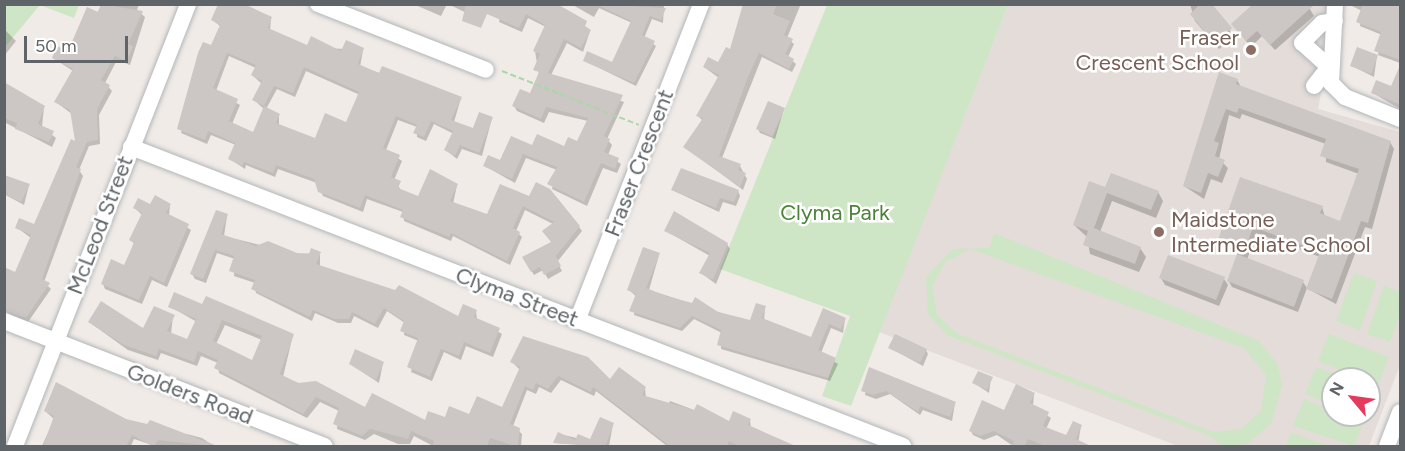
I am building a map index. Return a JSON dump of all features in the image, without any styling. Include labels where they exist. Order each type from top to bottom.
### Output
[{"type":"street","name":"McLeod Street","points":[[15,447],[188,4]]},
{"type":"street","points":[[318,4],[486,70]]},
{"type":"street","name":"Fraser Crescent","points":[[577,321],[701,4]]},
{"type":"street","points":[[1329,67],[1302,43],[1335,13]]},
{"type":"street","points":[[1335,13],[1329,67],[1337,92],[1401,119]]},
{"type":"street","points":[[1314,86],[1329,67]]},
{"type":"street","name":"Clyma Street","points":[[131,147],[903,447]]},
{"type":"street","name":"Golders Road","points":[[4,321],[325,447]]},
{"type":"street","points":[[1387,447],[1401,412]]},
{"type":"path","points":[[486,70],[507,71],[652,130]]},
{"type":"shaded area","name":"Maidstone Intermediate School","points":[[1008,5],[1338,5],[1318,109],[1400,132],[1400,365],[1381,415],[1381,367],[1321,367],[1321,427],[1376,427],[1369,446],[1178,446],[879,332]]},
{"type":"green space","points":[[5,4],[79,5],[74,18],[40,5],[5,47]]},
{"type":"green space","name":"Clyma Park","points":[[827,5],[1008,5],[851,406],[822,396],[850,316],[720,269]]},
{"type":"green space","points":[[994,233],[1259,341],[1278,365],[1282,385],[1271,424],[1247,444],[1224,446],[1208,435],[947,335],[928,314],[926,277],[953,249],[989,248]],"holes":[[[970,249],[1244,348],[1266,375],[1261,411],[1241,429],[1213,432],[958,334],[937,315],[932,287],[945,262]]]},
{"type":"green space","points":[[1354,273],[1377,281],[1360,330],[1336,321]]},
{"type":"green space","points":[[1384,286],[1400,292],[1400,314],[1390,342],[1367,334]]},
{"type":"green space","points":[[1329,334],[1389,357],[1381,377],[1381,367],[1333,367],[1318,361]]},
{"type":"green space","points":[[1316,367],[1321,369],[1321,400],[1305,394]]},
{"type":"green space","points":[[1304,399],[1321,406],[1321,427],[1361,427],[1354,446],[1293,426]]},
{"type":"green space","points":[[1291,432],[1328,446],[1286,446]]},
{"type":"building","points":[[101,4],[143,11],[128,44],[133,46],[127,61],[115,56],[101,80],[110,85],[97,109],[98,140],[87,142],[76,167],[81,169],[42,279],[50,283],[26,318],[4,311],[4,267],[15,272],[31,235],[15,228],[19,218],[34,224],[71,139],[75,141],[70,110],[54,102],[73,69],[52,58],[57,46],[68,51],[87,7],[98,12]]},
{"type":"building","points":[[218,4],[244,4],[272,17],[268,28],[307,45],[311,36],[341,51],[346,40],[364,48],[358,64],[379,73],[382,66],[462,97],[451,120],[473,128],[479,112],[493,117],[479,153],[460,145],[455,156],[444,150],[453,131],[431,121],[424,137],[413,133],[417,125],[396,116],[383,148],[400,155],[391,177],[401,181],[398,188],[418,196],[430,169],[458,184],[450,201],[487,214],[500,184],[529,196],[536,182],[550,189],[580,226],[556,256],[561,266],[544,275],[540,267],[531,272],[522,257],[551,242],[542,231],[554,222],[523,206],[513,228],[520,232],[507,261],[451,233],[449,237],[400,217],[403,210],[365,195],[360,208],[318,192],[314,179],[276,165],[273,173],[244,162],[242,166],[228,159],[235,143],[208,131],[205,140],[177,129],[198,53],[203,42],[211,45],[220,25],[211,20]],"holes":[[[227,53],[256,65],[251,75],[262,81],[252,100],[264,106],[253,132],[229,121],[238,99],[213,88]],[[304,67],[359,92],[346,122],[325,113],[315,138],[276,123],[280,114],[264,106],[274,86],[293,93]]]},
{"type":"building","points":[[466,4],[557,4],[587,21],[585,26],[591,30],[581,48],[564,39],[548,73],[623,95],[604,136],[610,139],[604,152],[619,158],[615,169],[601,163],[584,202],[547,184],[557,167],[523,154],[512,179],[483,166],[488,155],[500,160],[511,136],[532,145],[537,134],[564,146],[568,137],[577,141],[588,118],[546,107],[541,119],[512,106],[520,89],[530,93],[539,72],[533,70],[540,54],[533,51],[545,25],[526,14],[519,28],[487,14],[481,28],[462,21]]},
{"type":"building","points":[[595,4],[666,8],[661,20],[650,16],[642,35],[655,41],[634,83],[583,61],[587,51],[612,62],[631,21]]},
{"type":"building","points":[[743,4],[777,4],[773,14],[790,21],[784,35],[793,39],[785,54],[794,59],[789,69],[759,53],[748,77],[719,156],[741,164],[738,170],[746,173],[740,187],[683,147],[703,118],[696,116],[719,75],[703,67],[708,57],[718,62],[726,47],[730,49]]},
{"type":"building","points":[[1200,4],[1212,4],[1232,28],[1214,43],[1190,14]]},
{"type":"building","points":[[1253,4],[1315,4],[1270,45],[1257,31],[1246,41],[1231,24]]},
{"type":"building","points":[[1363,4],[1401,4],[1401,60],[1374,51],[1381,32],[1356,22]]},
{"type":"building","points":[[1357,47],[1378,55],[1371,74],[1350,66]]},
{"type":"building","points":[[1401,63],[1401,105],[1371,93],[1376,80],[1391,86]]},
{"type":"building","points":[[1219,72],[1238,79],[1236,84],[1391,141],[1368,223],[1361,221],[1332,299],[1306,289],[1320,252],[1253,227],[1244,253],[1217,243],[1240,177],[1323,206],[1320,213],[1340,221],[1359,169],[1320,156],[1326,139],[1239,108],[1237,113],[1226,109],[1214,141],[1219,143],[1215,156],[1225,160],[1218,177],[1208,173],[1201,193],[1183,186]]},
{"type":"building","points":[[4,82],[45,106],[38,124],[54,131],[49,142],[15,129],[17,123],[4,118]]},
{"type":"building","points":[[768,101],[785,108],[772,136],[756,129]]},
{"type":"building","points":[[681,168],[739,190],[734,202],[720,198],[716,208],[671,190]]},
{"type":"building","points":[[1111,173],[1159,191],[1151,210],[1107,193],[1094,228],[1141,247],[1135,264],[1083,245],[1088,231],[1073,225],[1089,181],[1105,187]]},
{"type":"building","points":[[4,175],[30,184],[21,202],[7,196]]},
{"type":"building","points":[[155,195],[171,204],[166,213],[189,224],[164,283],[150,276],[139,300],[101,284],[111,259],[124,265],[134,243],[129,240],[142,213],[133,208],[138,198],[150,204]]},
{"type":"building","points":[[216,210],[228,214],[221,234],[256,246],[268,241],[297,253],[309,254],[311,248],[321,252],[316,264],[395,290],[399,285],[458,316],[463,304],[477,310],[474,317],[500,328],[490,353],[464,342],[459,356],[441,349],[430,377],[407,367],[418,338],[400,331],[404,321],[384,308],[375,324],[352,312],[349,319],[334,319],[313,310],[310,317],[251,289],[255,280],[229,271],[234,256],[215,250],[203,279],[190,274]]},
{"type":"building","points":[[674,211],[728,243],[713,280],[699,273],[710,253],[664,231]]},
{"type":"building","points":[[643,247],[660,253],[646,288],[666,296],[692,303],[695,297],[718,312],[750,320],[756,303],[766,306],[762,318],[811,337],[823,308],[846,318],[841,329],[829,324],[818,350],[836,358],[828,378],[717,345],[721,330],[692,316],[680,328],[629,311],[636,294],[627,290]]},
{"type":"building","points":[[1237,254],[1304,280],[1294,307],[1227,281]]},
{"type":"building","points":[[1168,255],[1225,277],[1216,300],[1159,278]]},
{"type":"building","points":[[174,292],[202,304],[206,296],[294,334],[280,374],[298,383],[316,381],[365,407],[372,393],[425,420],[428,411],[445,417],[449,406],[469,414],[477,396],[502,407],[520,367],[510,362],[523,336],[588,357],[610,379],[619,367],[646,387],[642,395],[694,410],[697,404],[729,421],[733,411],[751,419],[748,425],[798,447],[740,447],[729,441],[727,447],[671,447],[593,387],[591,392],[558,376],[548,389],[536,383],[533,390],[525,386],[510,424],[520,428],[518,447],[490,438],[487,447],[432,447],[434,441],[411,431],[408,439],[370,429],[362,436],[333,424],[339,408],[316,397],[303,414],[214,368],[218,360],[198,351],[194,362],[159,349],[156,356],[124,345],[88,322],[101,301],[143,328],[154,306],[175,315],[167,331],[187,339],[196,319],[168,307]],"holes":[[[222,320],[262,336],[252,360],[213,341]]]},
{"type":"building","points":[[895,334],[927,349],[920,363],[888,348]]},
{"type":"building","points":[[355,349],[384,362],[376,380],[349,364]]},
{"type":"building","points":[[869,367],[956,402],[950,417],[920,406],[918,412],[886,391],[873,395],[861,391]]},
{"type":"building","points":[[978,371],[993,377],[987,390],[972,383]]},
{"type":"building","points":[[56,382],[126,419],[147,424],[150,420],[220,447],[158,440],[154,447],[132,435],[126,447],[43,447],[54,416],[44,411]]},
{"type":"building","points":[[1016,384],[1035,393],[1030,403],[1049,412],[1043,426],[1066,435],[1073,421],[1082,425],[1076,439],[1093,447],[1047,447],[1028,439],[1024,447],[1011,447],[1014,441],[994,431],[980,436],[969,431],[982,400],[1004,410]]},
{"type":"building","points":[[600,417],[614,423],[605,447],[553,443],[558,432],[575,440],[578,434],[590,439]]},
{"type":"place","name":"Fraser Crescent School","points":[[1251,50]]},
{"type":"place","name":"Maidstone Intermediate School","points":[[1159,232]]}]
